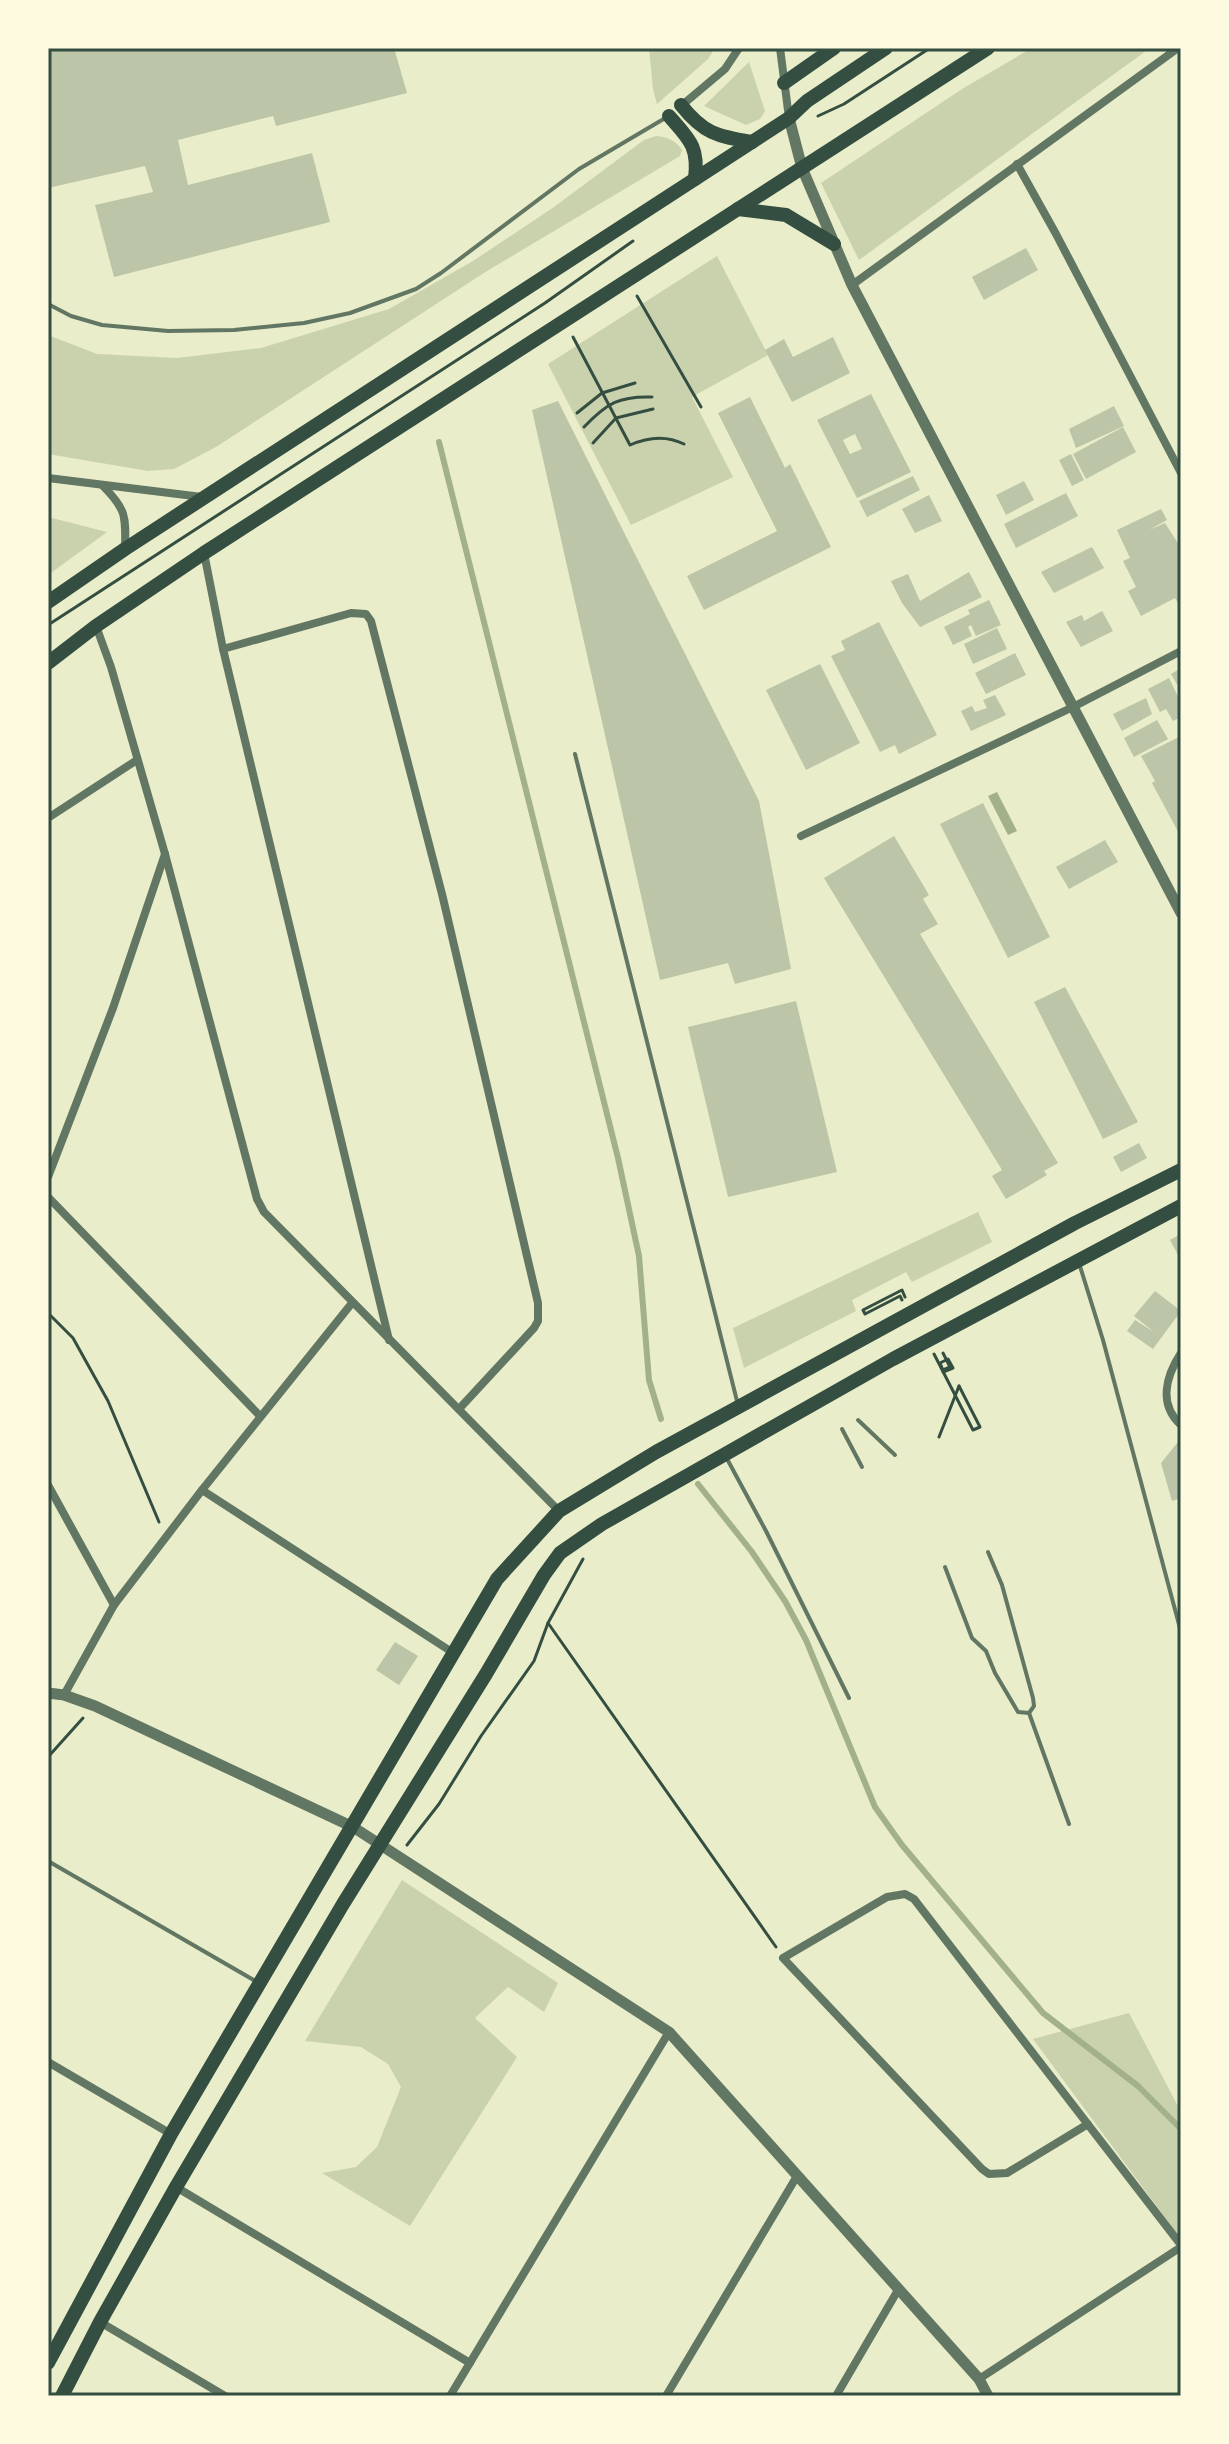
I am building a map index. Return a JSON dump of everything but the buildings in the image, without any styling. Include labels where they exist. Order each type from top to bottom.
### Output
[{"type":"main road","points":[[784,83],[834,48]]},
{"type":"main road","points":[[48,602],[752,142],[791,125],[807,101],[886,48]]},
{"type":"main road","points":[[48,663],[96,626],[204,553],[988,48]]},
{"type":"main road","points":[[681,105],[695,123],[709,133],[752,142]]},
{"type":"main road","points":[[669,116],[692,142],[695,179]]},
{"type":"main road","points":[[738,209],[797,219],[834,244]]},
{"type":"main road","points":[[48,2363],[171,2134],[497,1579],[559,1511],[656,1452],[1075,1223],[1181,1170]]},
{"type":"main road","points":[[62,2396],[176,2187],[380,1843],[560,1553],[602,1524],[893,1359],[1181,1206]]},
{"type":"street","points":[[669,116],[725,69],[739,48]]},
{"type":"street","points":[[780,48],[791,125],[802,168],[852,285],[1181,913]]},
{"type":"street","points":[[852,285],[1178,48]]},
{"type":"street","points":[[1017,164],[1181,473]]},
{"type":"street","points":[[48,478],[206,498]]},
{"type":"street","points":[[102,485],[124,510],[125,549]]},
{"type":"street","points":[[204,553],[223,649],[389,1340]]},
{"type":"street","points":[[223,649],[351,613],[366,614],[371,621],[442,894],[538,1303],[538,1321],[534,1328],[459,1409]]},
{"type":"street","points":[[96,626],[111,667],[165,854],[257,1199],[264,1212],[352,1303],[559,1511]]},
{"type":"street","points":[[801,836],[1073,707],[1181,651]]},
{"type":"street","points":[[48,818],[137,760]]},
{"type":"street","points":[[48,1177],[113,1008],[165,854]]},
{"type":"street","points":[[48,1197],[260,1416]]},
{"type":"street","points":[[64,1695],[114,1605],[352,1303]]},
{"type":"street","points":[[1181,1353],[1167,1381],[1167,1408],[1181,1425]]},
{"type":"street","points":[[48,1485],[114,1605]]},
{"type":"street","points":[[202,1490],[455,1654]]},
{"type":"street","points":[[48,1693],[95,1706],[353,1827],[669,2032],[979,2379],[988,2396]]},
{"type":"street","points":[[979,2379],[1181,2246],[1088,2124],[914,1899],[905,1894],[887,1897],[783,1958],[989,2174],[1007,2173],[1088,2124]]},
{"type":"street","points":[[450,2396],[669,2032]]},
{"type":"street","points":[[48,2062],[171,2134]]},
{"type":"street","points":[[666,2396],[797,2176]]},
{"type":"street","points":[[176,2187],[470,2363]]},
{"type":"street","points":[[836,2396],[898,2290]]},
{"type":"street","points":[[100,2322],[225,2396]]},
{"type":"lane","points":[[48,304],[71,316],[102,325],[156,331],[234,330],[304,323],[350,313],[416,289],[429,281],[579,169],[669,116]]},
{"type":"lane","points":[[575,754],[739,1407]]},
{"type":"lane","points":[[1078,1261],[1103,1340],[1181,1632]]},
{"type":"lane","points":[[858,1420],[895,1455]]},
{"type":"lane","points":[[842,1429],[862,1467]]},
{"type":"lane","points":[[725,1455],[849,1698]]},
{"type":"lane","points":[[988,1552],[1002,1585],[1033,1698],[1034,1706],[1029,1713]]},
{"type":"lane","points":[[945,1567],[972,1638],[986,1651],[1018,1712],[1029,1713]]},
{"type":"lane","points":[[1029,1713],[1069,1824]]},
{"type":"lane","points":[[48,1861],[260,1984]]},
{"type":"path","points":[[791,125],[844,104],[930,48]]},
{"type":"path","points":[[48,625],[545,303],[645,233]]},
{"type":"path","points":[[637,296],[701,407]]},
{"type":"path","points":[[573,337],[630,445],[642,439],[655,438],[675,439],[684,444]]},
{"type":"path","points":[[577,413],[602,393],[635,383]]},
{"type":"path","points":[[584,427],[609,404],[620,399],[652,397]]},
{"type":"path","points":[[593,443],[616,418],[653,409]]},
{"type":"path","points":[[900,1296],[865,1314],[863,1310],[902,1290]]},
{"type":"path","points":[[48,1313],[73,1338],[108,1401],[166,1537]]},
{"type":"path","points":[[939,1437],[949,1411],[954,1399],[959,1386],[980,1427],[973,1430],[960,1406],[954,1394],[943,1372],[953,1368],[948,1359],[940,1363],[943,1370],[950,1367]]},
{"type":"path","points":[[400,1855],[439,1804],[481,1736],[534,1661],[548,1623],[587,1552]]},
{"type":"path","points":[[548,1623],[783,1958]]},
{"type":"path","points":[[48,1757],[95,1706]]},
{"type":"shaded area","points":[[649,48],[715,48],[708,59],[657,104]]},
{"type":"shaded area","points":[[1032,48],[1150,48],[859,260],[821,183],[962,89]]},
{"type":"shaded area","points":[[749,62],[765,111],[760,119],[746,125],[704,106]]},
{"type":"shaded area","points":[[656,136],[668,138],[677,144],[682,150],[680,156],[487,271],[216,447],[174,469],[148,471],[48,454],[48,335],[97,354],[177,358],[261,348],[389,309],[473,261],[554,207],[644,140]]},
{"type":"shaded area","points":[[717,256],[768,355],[692,397],[733,477],[631,525],[548,364]]},
{"type":"shaded area","points":[[48,517],[107,532],[48,575]]},
{"type":"shaded area","points":[[997,792],[1017,831],[1008,835],[988,796]]},
{"type":"shaded area","points":[[978,1212],[992,1242],[912,1282],[906,1272],[852,1300],[856,1311],[744,1368],[733,1328]]},
{"type":"shaded area","points":[[402,1880],[558,1983],[544,2012],[508,1987],[475,2018],[517,2057],[410,2226],[322,2173],[356,2167],[377,2147],[401,2087],[388,2064],[361,2047],[305,2041]]},
{"type":"shaded area","points":[[1129,2013],[1181,2112],[1181,2239],[1033,2039]]},
{"type":"waterway","points":[[439,442],[618,1158],[639,1256],[649,1380],[661,1419]]},
{"type":"waterway","points":[[698,1484],[752,1552],[785,1601],[806,1640],[875,1807],[902,1845],[1043,2013],[1138,2086],[1181,2129]]}]
